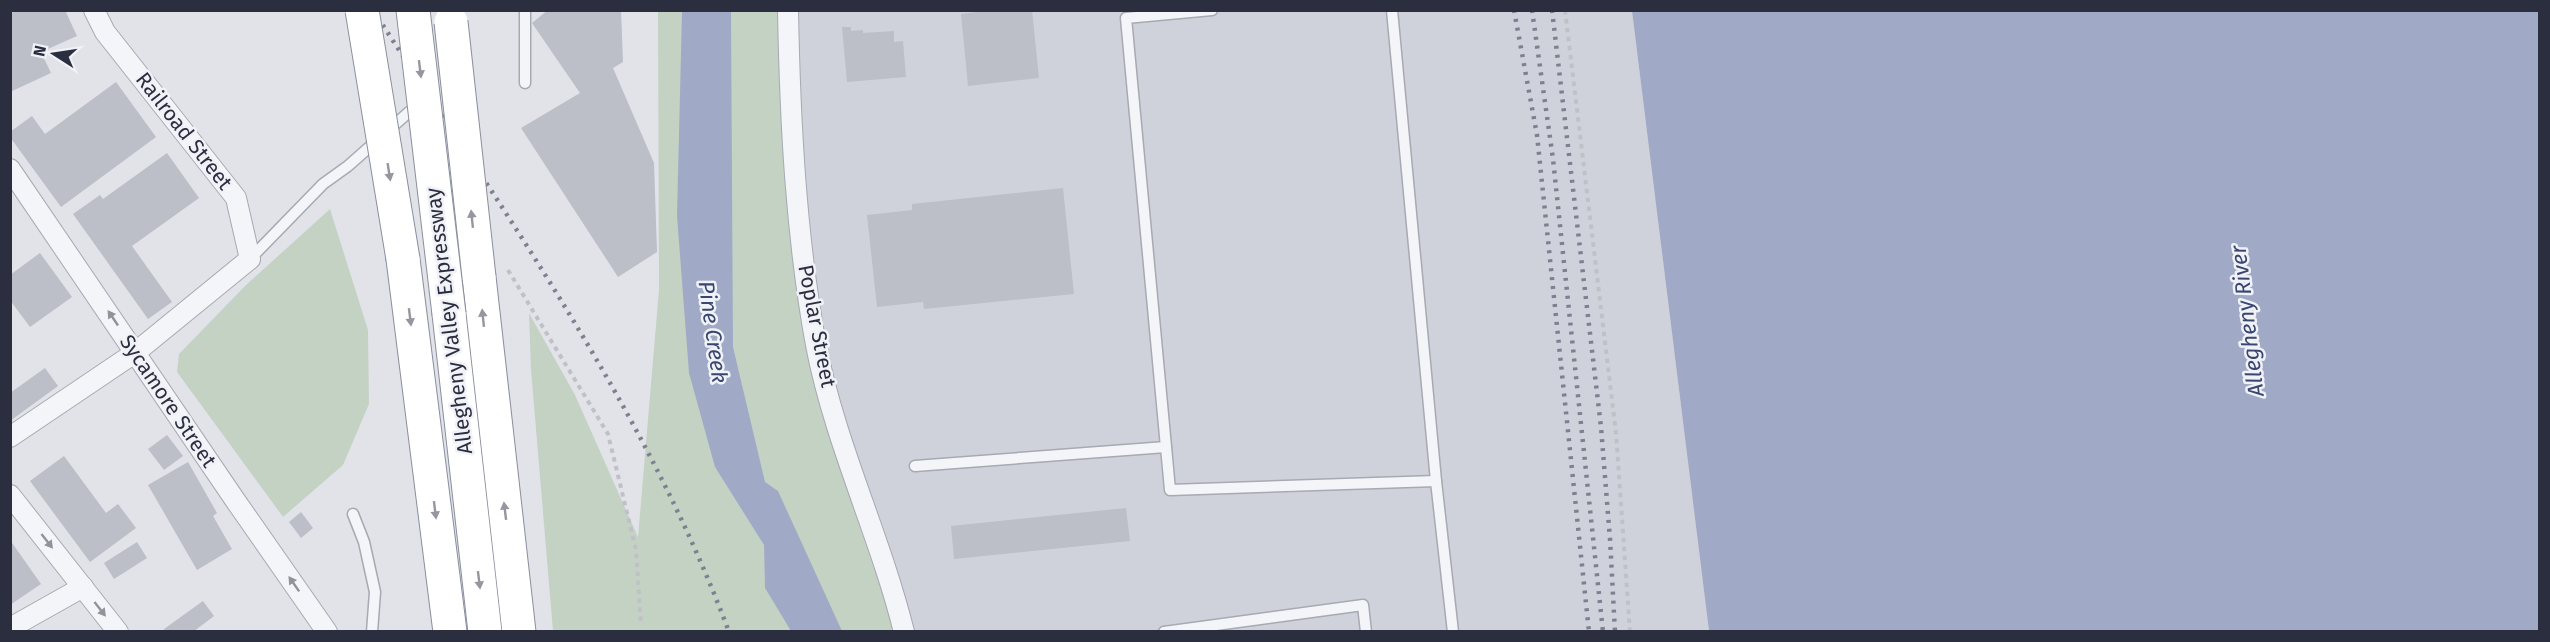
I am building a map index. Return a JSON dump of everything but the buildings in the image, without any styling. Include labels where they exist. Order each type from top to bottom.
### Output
[{"type":"highway","points":[[362,10],[403,259],[450,632]]},
{"type":"highway","name":"Allegheny Valley Expressway","points":[[413,10],[485,632]]},
{"type":"highway","name":"Allegheny Valley Expressway","points":[[451,14],[519,632]]},
{"type":"street","name":"Railroad Street","points":[[94,10],[105,32],[236,198],[250,259]]},
{"type":"street","name":"Poplar Street","points":[[788,10],[789,84],[802,241],[816,346],[846,454],[891,581],[904,632]]},
{"type":"street","name":"Sycamore Street","points":[[10,169],[327,632]]},
{"type":"street","points":[[10,437],[136,352],[250,259]]},
{"type":"street","points":[[10,495],[118,632]]},
{"type":"street","points":[[10,628],[83,587]]},
{"type":"lane","points":[[525,10],[525,83]]},
{"type":"lane","points":[[1212,10],[1126,18],[1170,490],[1436,481]]},
{"type":"lane","points":[[1392,10],[1436,481],[1453,632]]},
{"type":"lane","points":[[250,259],[322,184],[348,166],[409,112]]},
{"type":"lane","points":[[915,466],[1166,447]]},
{"type":"lane","points":[[353,514],[364,542],[375,592],[372,632]]},
{"type":"lane","points":[[1164,632],[1363,605],[1366,632]]},
{"type":"path","points":[[1565,10],[1616,433],[1630,632]]},
{"type":"path","points":[[549,334],[608,434],[636,550],[641,625]]},
{"type":"shaded area","points":[[777,11],[1632,11],[1709,631],[878,631],[817,410]]},
{"type":"green space","points":[[658,11],[788,11],[816,346],[904,631],[553,631],[531,370],[529,313],[575,395],[638,537],[659,290]]},
{"type":"green space","points":[[330,209],[368,330],[369,404],[343,465],[283,517],[177,372],[179,354],[245,286]]},
{"type":"water","name":"Pine Creek","points":[[682,11],[731,11],[733,347],[765,482],[778,491],[842,631],[791,631],[765,588],[764,545],[715,467],[689,373],[677,216]]},
{"type":"water","name":"Allegheny River","points":[[1632,11],[2539,11],[2539,631],[1709,631]]},
{"type":"railway","points":[[373,10],[520,235],[613,389],[656,468],[695,549],[729,632]]},
{"type":"railway","points":[[1514,10],[1537,135],[1589,632]]},
{"type":"railway","points":[[1532,10],[1553,159],[1603,632]]},
{"type":"railway","points":[[1552,10],[1601,427],[1615,632]]}]
